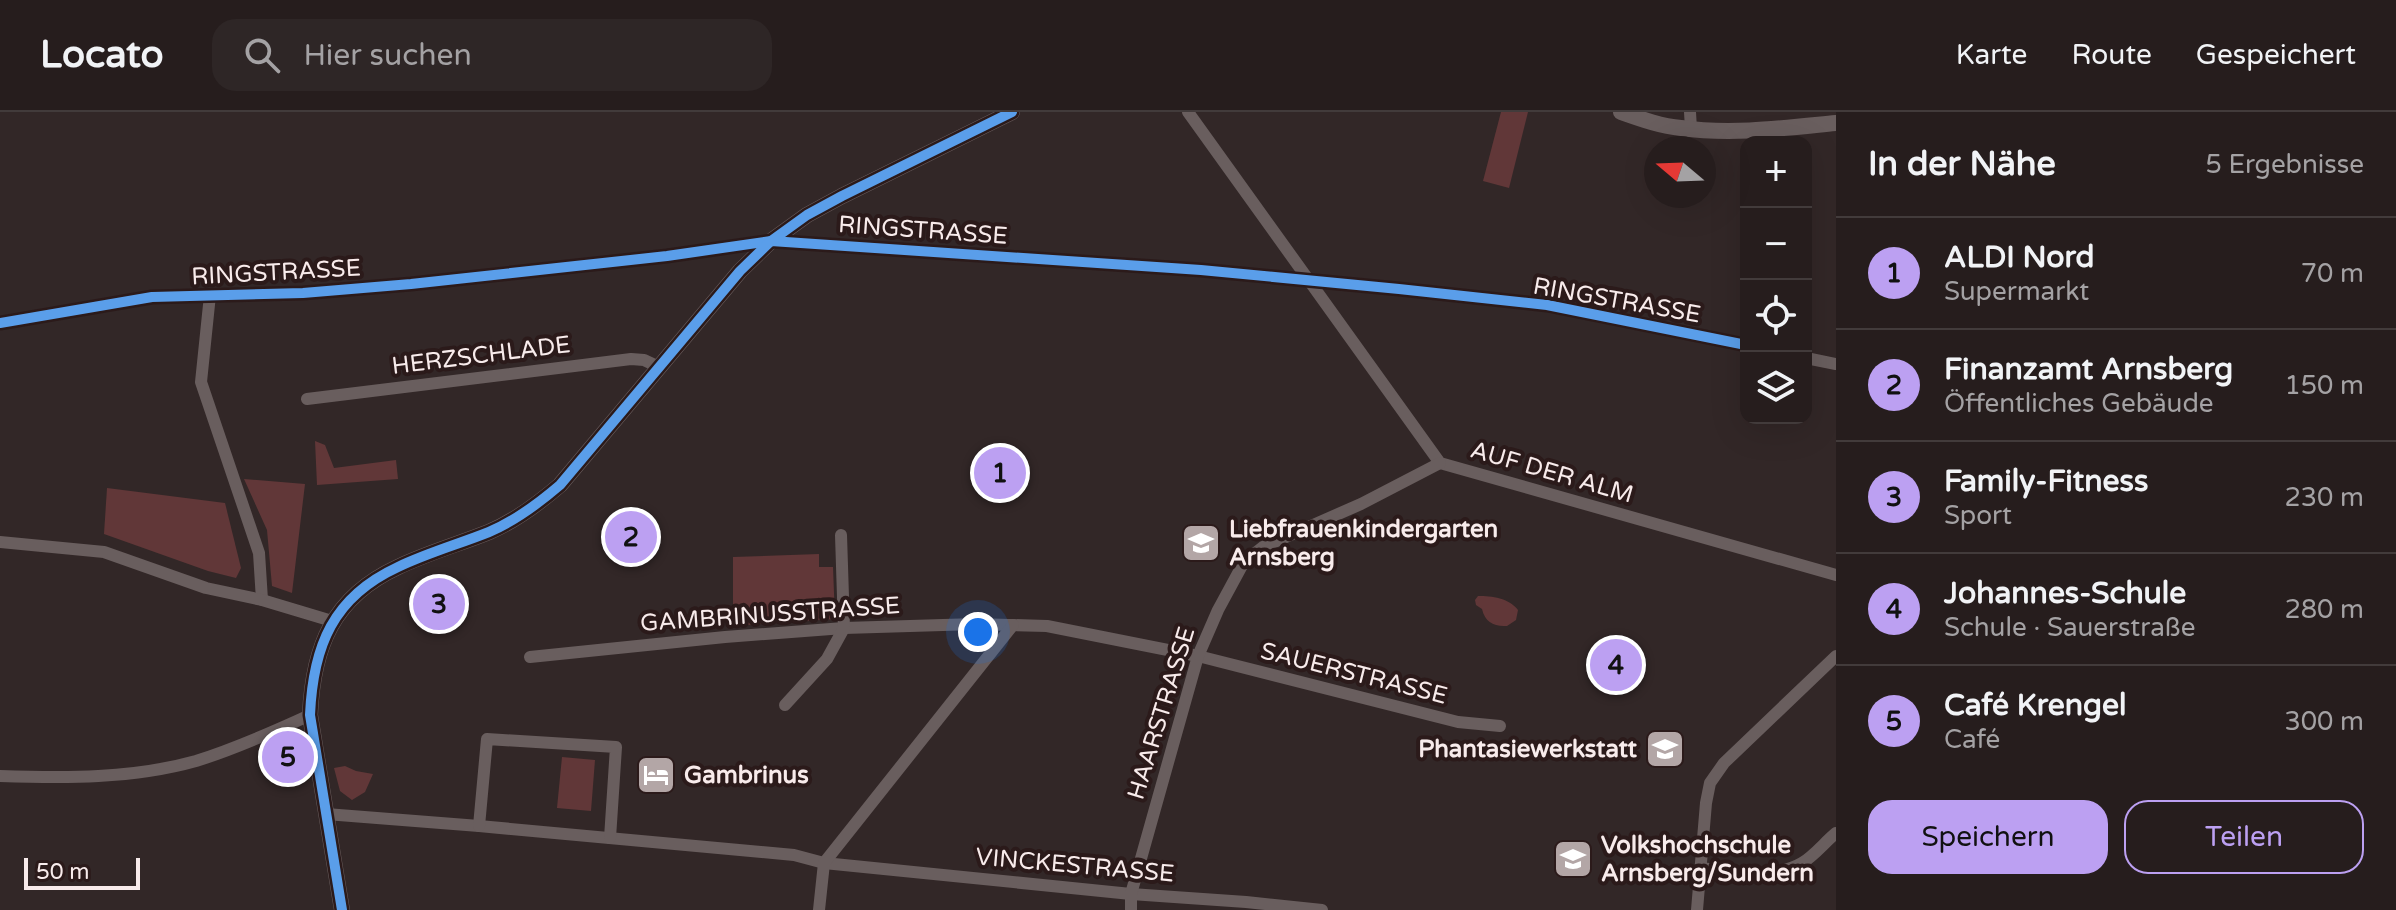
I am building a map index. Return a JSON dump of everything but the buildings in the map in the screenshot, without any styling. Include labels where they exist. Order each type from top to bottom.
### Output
[{"type":"street","points":[[342,910],[310,715],[317,659],[332,621],[368,584],[396,568],[492,531],[538,504],[560,485],[740,271],[771,241],[807,215],[842,196],[1012,112]]},
{"type":"street","name":"AUF DER ALM","points":[[1188,112],[1440,463],[1836,575]]},
{"type":"street","points":[[1621,112],[1666,126],[1691,121],[1738,130],[1836,123]]},
{"type":"street","name":"RINGSTRASSE","points":[[0,323],[152,297],[303,293],[423,283],[667,256],[771,241],[1201,270],[1399,289],[1547,305],[1740,344]]},
{"type":"street","points":[[210,295],[201,382],[259,553],[262,600]]},
{"type":"street","name":"HERZSCHLADE","points":[[307,399],[631,359],[644,360],[659,367]]},
{"type":"street","points":[[1812,359],[1836,364]]},
{"type":"street","name":"HAARSTRASSE","points":[[1131,910],[1131,894],[1198,656],[1244,562],[1263,547],[1361,504],[1440,463]]},
{"type":"street","points":[[785,705],[827,659],[844,628],[841,535]]},
{"type":"street","points":[[0,542],[104,552],[206,588],[262,600],[332,621]]},
{"type":"street","name":"GAMBRINUSSTRASSE","points":[[530,657],[844,628],[976,624],[1047,626],[1198,656]]},
{"type":"street","points":[[819,910],[824,863],[1013,625]]},
{"type":"street","name":"SAUERSTRASSE","points":[[1198,656],[1458,722],[1500,726]]},
{"type":"street","points":[[1697,910],[1710,783],[1724,763],[1836,656]]},
{"type":"street","points":[[0,776],[59,778],[132,773],[194,761],[238,747],[310,715]]},
{"type":"street","points":[[479,826],[487,739],[616,747],[610,838]]},
{"type":"street","name":"VINCKESTRASSE","points":[[326,814],[794,855],[824,863],[1322,910]]},
{"type":"street","points":[[1700,868],[1766,873],[1786,870],[1804,862],[1836,833]]},
{"type":"shaded area","points":[[1501,112],[1528,112],[1509,188],[1483,181]]},
{"type":"shaded area","points":[[315,441],[325,445],[334,468],[396,460],[398,479],[317,485]]},
{"type":"shaded area","points":[[244,479],[305,484],[292,593],[272,586],[267,530]]},
{"type":"shaded area","points":[[107,488],[225,503],[241,568],[236,578],[104,534]]},
{"type":"shaded area","points":[[819,554],[819,567],[833,567],[835,619],[733,626],[733,557]]},
{"type":"shaded area","points":[[1478,596],[1494,597],[1510,603],[1518,610],[1516,620],[1507,626],[1491,623],[1476,605]]},
{"type":"shaded area","points":[[562,757],[595,760],[591,811],[557,808]]},
{"type":"shaded area","points":[[345,766],[373,774],[365,792],[352,800],[340,791],[334,768]]},
{"type":"cycle path","points":[[342,910],[310,715],[322,646],[342,609],[376,579],[409,562],[499,528],[560,485],[740,271],[771,241],[807,215],[842,196],[1012,112]]},
{"type":"cycle path","points":[[0,323],[152,297],[303,293],[411,284],[667,256],[771,241],[1201,270],[1399,289],[1547,305],[1740,344]]},
{"type":"place","name":"ALDI Nord","points":[[1000,473]]},
{"type":"place","name":"Finanzamt Arnsberg","points":[[631,537]]},
{"type":"place","name":"Liebfrauenkindergarten Arnsberg","points":[[1201,543]]},
{"type":"place","name":"Family-Fitness","points":[[439,604]]},
{"type":"place","name":"Johannes-Schule","points":[[1616,665]]},
{"type":"place","name":"Phantasiewerkstatt","points":[[1665,749]]},
{"type":"place","name":"Café Krengel","points":[[288,757]]},
{"type":"place","name":"Gambrinus","points":[[656,775]]},
{"type":"place","name":"Volkshochschule Arnsberg/Sundern","points":[[1573,859]]}]
